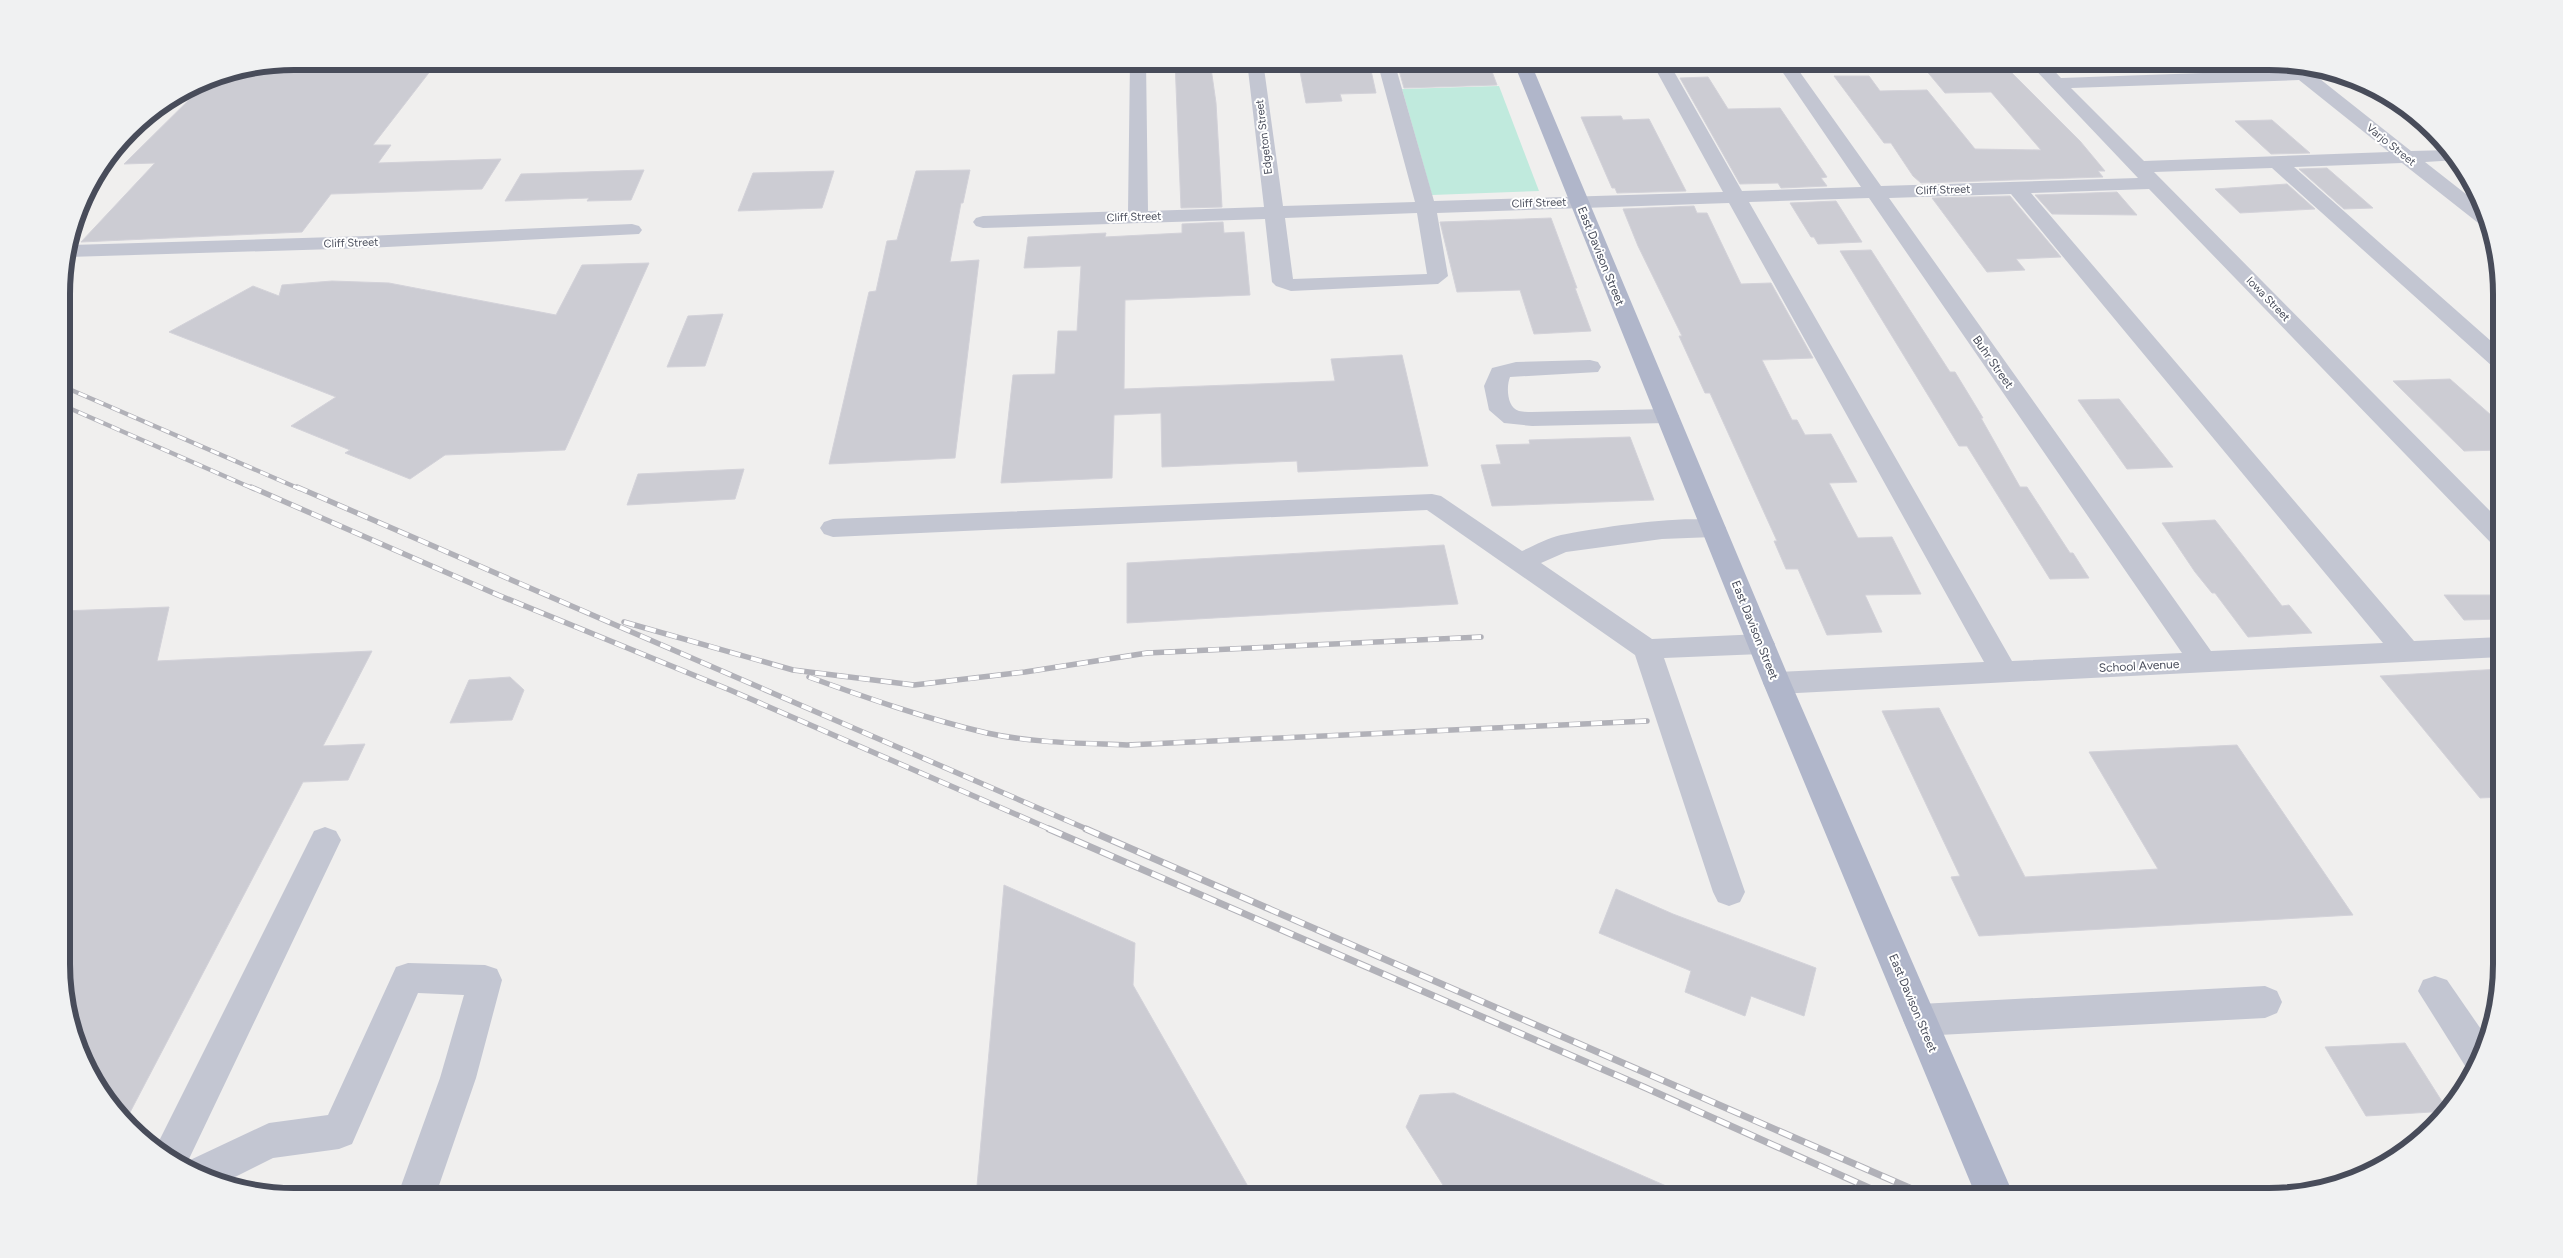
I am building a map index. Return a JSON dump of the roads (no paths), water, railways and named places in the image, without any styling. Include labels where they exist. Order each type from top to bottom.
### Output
[{"type":"main road","name":"East Davison Street","points":[[1525,70],[1777,683],[1992,1188]]},
{"type":"street","points":[[1138,70],[1138,217]]},
{"type":"street","name":"Edgeton Street","points":[[1257,70],[1283,282],[1291,286],[1431,280],[1438,276],[1426,207]]},
{"type":"street","points":[[1388,70],[1426,207]]},
{"type":"street","points":[[1664,70],[2004,672]]},
{"type":"street","name":"Buhr Street","points":[[1789,70],[2204,663]]},
{"type":"street","name":"Iowa Street","points":[[2044,70],[2493,531]]},
{"type":"street","points":[[2173,70],[2182,78]]},
{"type":"street","points":[[2056,83],[2294,71]]},
{"type":"street","name":"Varjo Street","points":[[2301,72],[2478,213]]},
{"type":"street","points":[[2138,166],[2446,155]]},
{"type":"street","points":[[2277,162],[2493,354]]},
{"type":"street","name":"Cliff Street","points":[[983,222],[2154,183]]},
{"type":"street","points":[[2017,188],[2407,652]]},
{"type":"street","name":"Cliff Street","points":[[74,251],[367,242],[632,230]]},
{"type":"street","points":[[1590,368],[1516,369],[1500,373],[1495,386],[1501,410],[1512,418],[1532,420],[1667,416]]},
{"type":"street","points":[[834,528],[1432,502],[1647,649],[1761,644]]},
{"type":"street","points":[[1520,562],[1561,544],[1662,530],[1713,528]]},
{"type":"street","name":"School Avenue","points":[[1777,683],[2493,647]]},
{"type":"street","points":[[1647,649],[1729,892]]},
{"type":"street","points":[[173,1152],[325,840]]},
{"type":"street","points":[[208,1171],[269,1142],[339,1131],[408,978],[485,980],[458,1078],[419,1188]]},
{"type":"street","points":[[2435,991],[2476,1051]]},
{"type":"street","points":[[1920,1020],[2264,1002]]},
{"type":"railway","points":[[70,389],[300,489]]},
{"type":"railway","points":[[70,408],[254,489]]},
{"type":"railway","points":[[251,487],[498,595],[730,690],[1052,830]]},
{"type":"railway","points":[[297,487],[1089,830]]},
{"type":"railway","points":[[624,622],[793,670],[914,685],[1025,672],[1147,653],[1481,637]]},
{"type":"railway","points":[[809,677],[897,708],[987,733],[1021,739],[1074,743],[1127,745],[1647,721]]},
{"type":"railway","points":[[1049,829],[1646,1088],[1869,1188]]},
{"type":"railway","points":[[1086,829],[1910,1188]]}]
